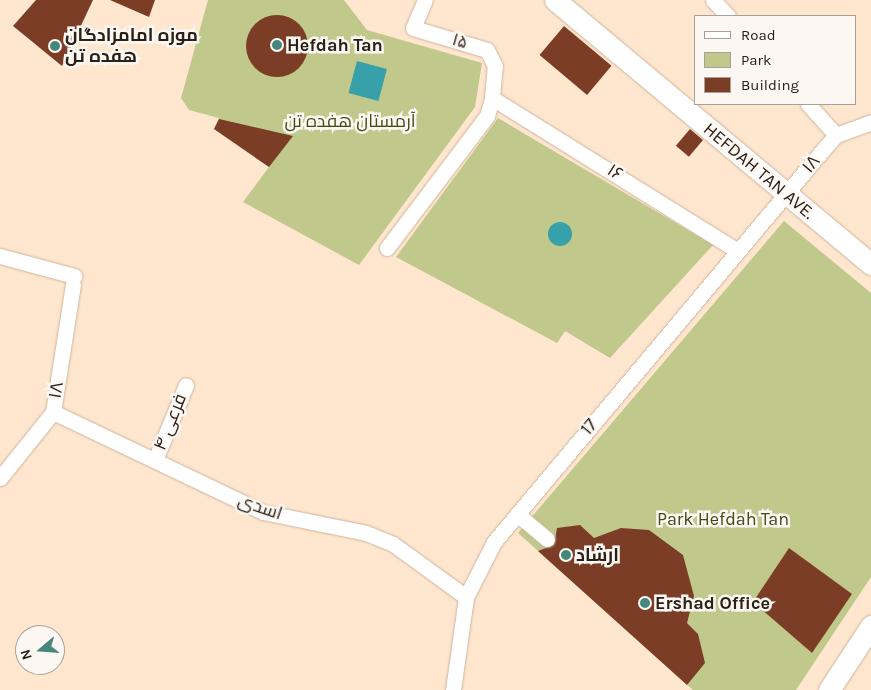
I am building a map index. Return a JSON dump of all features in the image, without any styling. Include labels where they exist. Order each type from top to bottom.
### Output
[{"type":"main road","name":"HEFDAH TAN AVE.","points":[[555,0],[871,264]]},
{"type":"main road","points":[[829,690],[871,626]]},
{"type":"street","name":"۱۵","points":[[425,0],[413,28],[487,50],[495,66],[492,98]]},
{"type":"street","points":[[713,0],[727,15]]},
{"type":"street","points":[[387,248],[487,116],[492,98]]},
{"type":"street","name":"۱۶","points":[[492,98],[736,250]]},
{"type":"street","points":[[809,105],[836,135],[871,122]]},
{"type":"street","name":"۱۸","points":[[786,194],[836,135]]},
{"type":"street","name":"17","points":[[453,690],[466,597],[494,542],[736,250],[786,194]]},
{"type":"street","name":"۱۸","points":[[0,256],[74,280],[53,412],[0,478]]},
{"type":"street","name":"فرعی ۴","points":[[155,460],[186,385]]},
{"type":"street","name":"اسدی","points":[[53,412],[263,512],[366,533],[393,544],[466,597]]},
{"type":"street","points":[[517,514],[547,540]]},
{"type":"green space","name":"آرمستان هفده تن","points":[[208,0],[344,0],[367,30],[482,63],[475,107],[359,265],[243,202],[269,167],[214,129],[219,118],[189,110],[181,98]]},
{"type":"green space","points":[[498,118],[713,245],[610,358],[565,331],[557,343],[396,257]]},
{"type":"green space","name":"Park Hefdah Tan","points":[[784,221],[871,293],[871,577],[796,690],[693,690],[518,533]]},
{"type":"water","points":[[357,61],[387,69],[378,101],[348,93]]},
{"type":"water","points":[[560,222],[565,223],[571,229],[571,239],[565,245],[560,246],[555,245],[549,239],[548,234],[549,229],[555,223]]},
{"type":"building","name":"موزه امامزادگان هفده تن","points":[[36,0],[93,0],[62,66],[13,26]]},
{"type":"building","points":[[110,0],[155,0],[149,17]]},
{"type":"building","name":"Hefdah Tan","points":[[277,15],[294,20],[299,24],[303,29],[308,46],[303,63],[299,68],[294,72],[277,77],[260,72],[255,68],[251,63],[246,46],[251,29],[255,24],[260,20]]},
{"type":"building","points":[[564,26],[611,66],[587,95],[540,55]]},
{"type":"building","points":[[219,119],[293,136],[269,167],[214,129]]},
{"type":"building","points":[[690,129],[703,140],[689,157],[676,146]]},
{"type":"building","name":"Ershad Office","points":[[580,525],[594,538],[621,528],[649,530],[683,555],[694,596],[687,623],[698,634],[705,663],[687,685],[538,551],[554,545],[557,528]]},
{"type":"building","points":[[789,548],[852,594],[812,653],[753,602]]},
{"type":"place","name":"Hefdah Tan","points":[[277,45]]},
{"type":"place","name":"موزه امامزادگان هفده تن","points":[[55,46]]},
{"type":"place","name":"ارشاد","points":[[566,555]]},
{"type":"place","name":"Ershad Office","points":[[645,603]]}]
